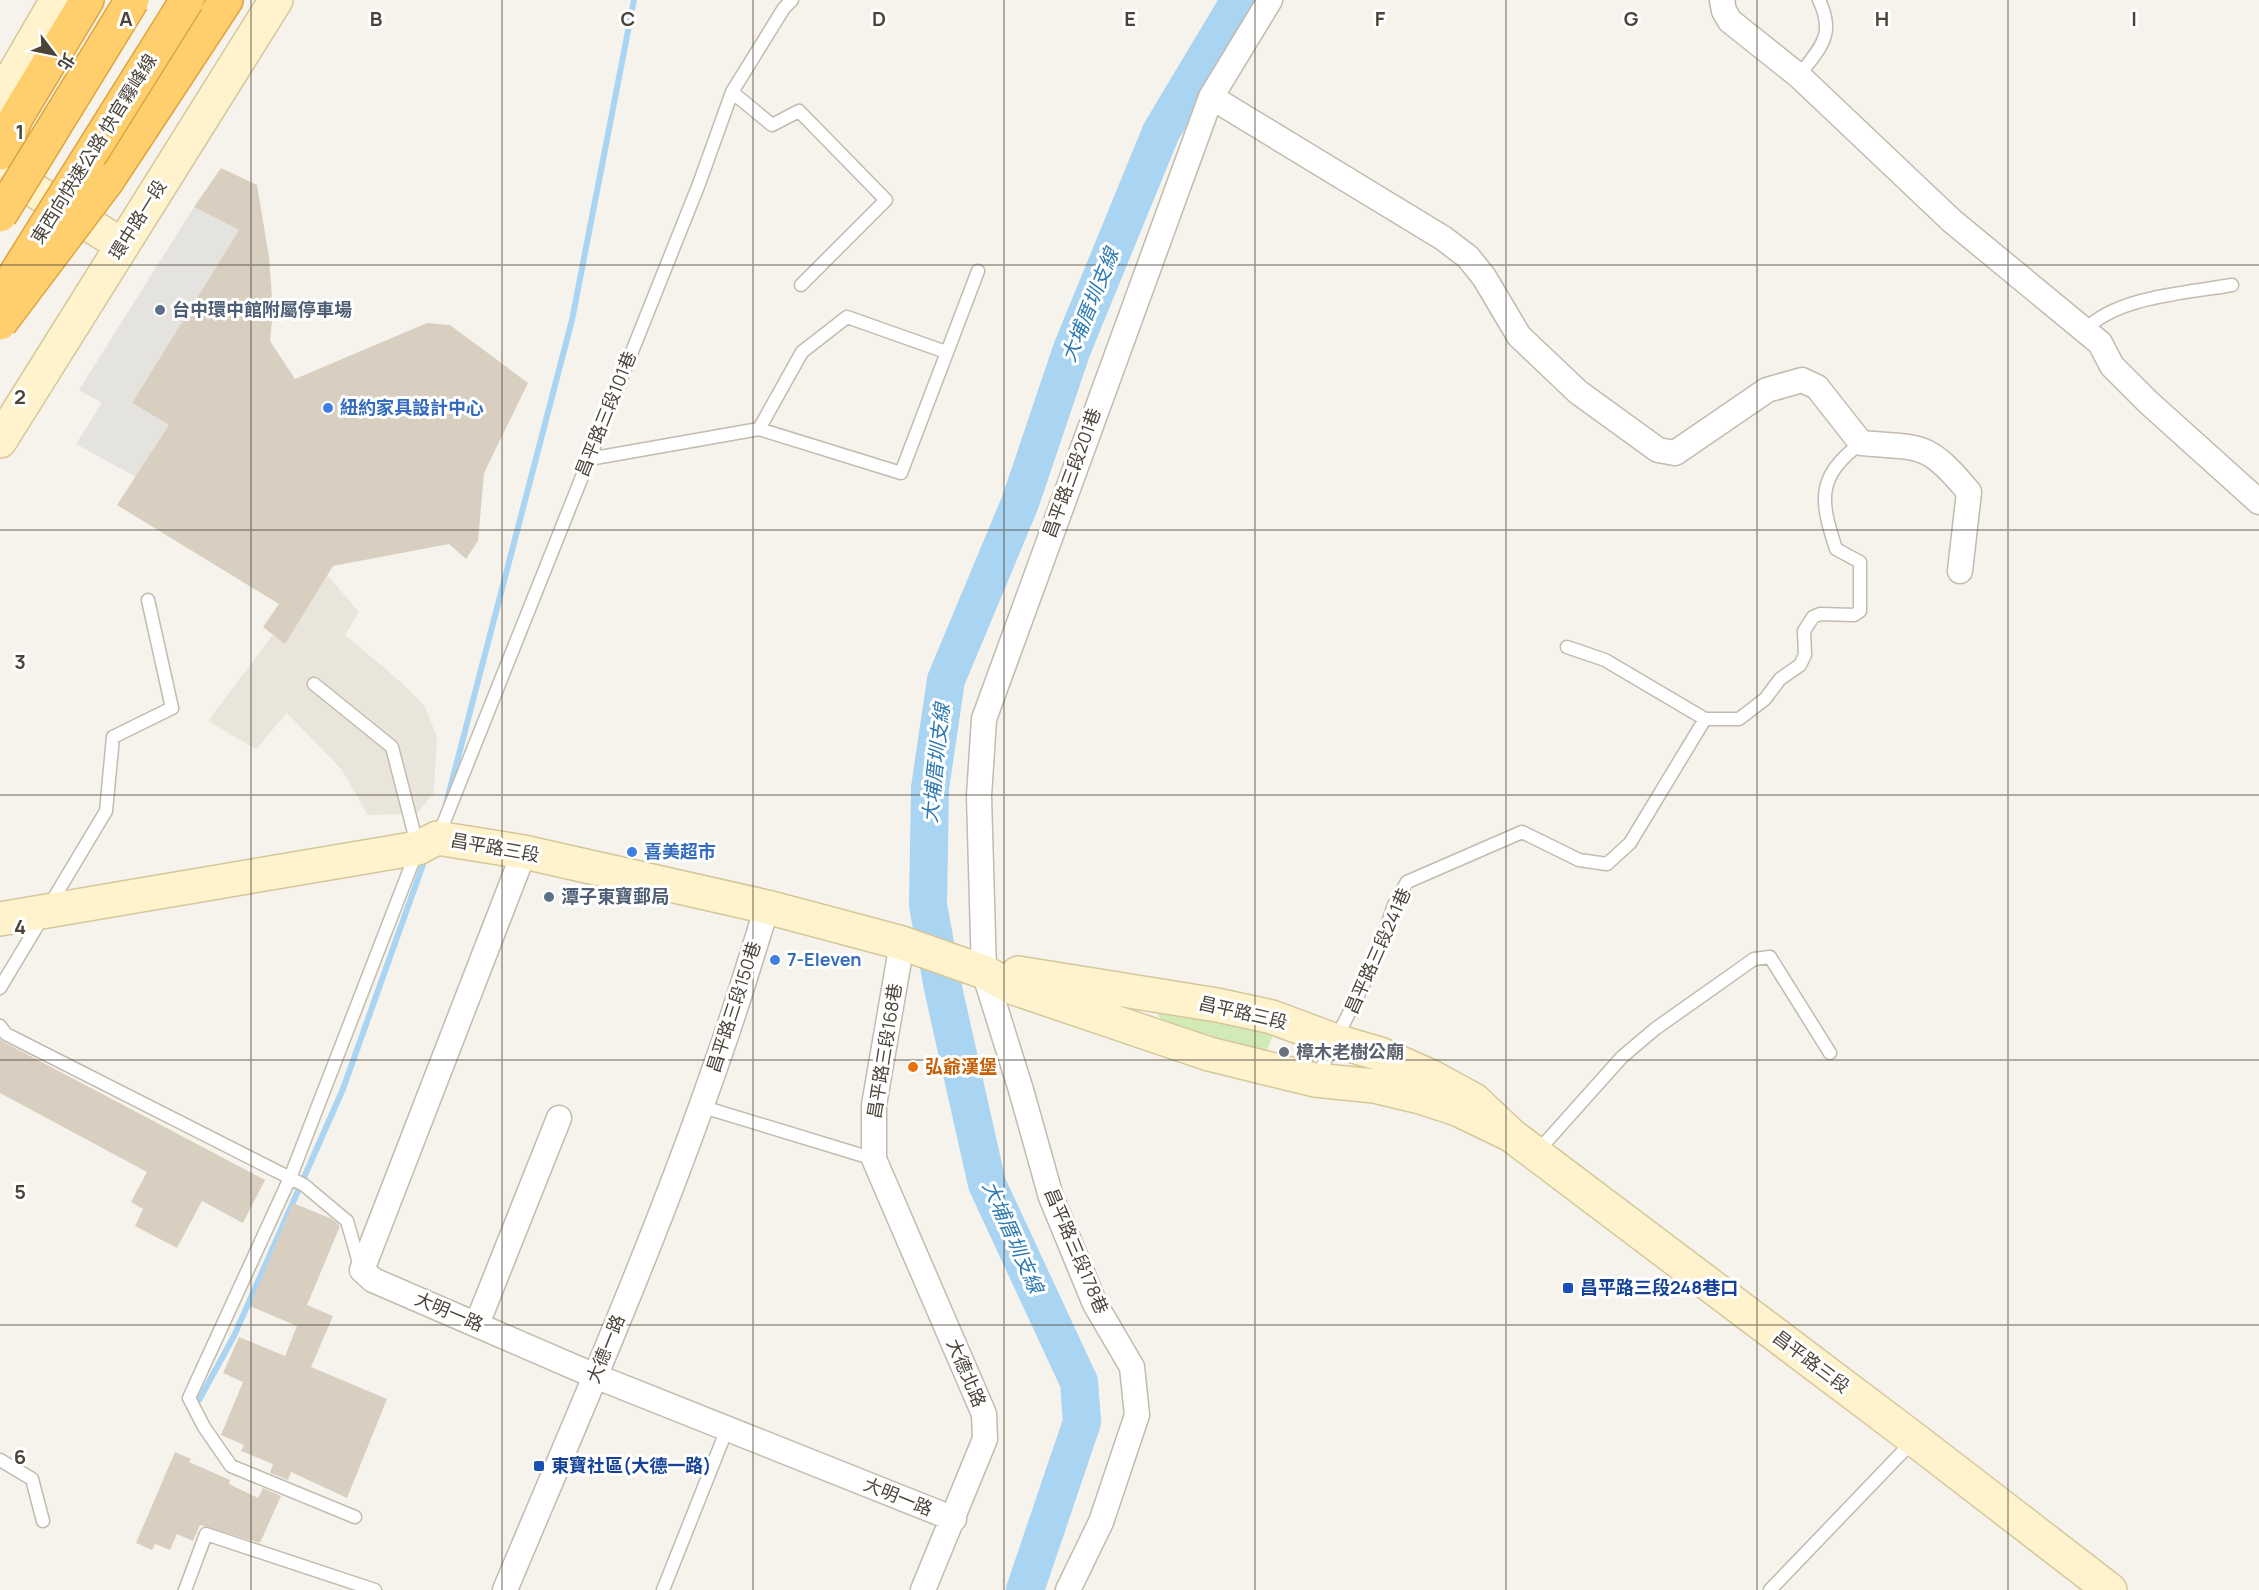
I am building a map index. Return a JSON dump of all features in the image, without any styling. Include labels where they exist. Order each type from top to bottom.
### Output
[{"type":"highway","points":[[0,153],[17,116],[87,0]]},
{"type":"highway","points":[[0,215],[132,0]]},
{"type":"highway","name":"東西向快速公路 快官霧峰線","points":[[0,299],[187,0]]},
{"type":"highway","points":[[0,323],[107,181],[226,0]]},
{"type":"street","points":[[0,98],[57,0]]},
{"type":"street","name":"環中路一段","points":[[0,441],[276,0]]},
{"type":"street","name":"昌平路三段201巷","points":[[984,972],[979,796],[984,719],[1210,97],[1270,0]]},
{"type":"street","points":[[1722,0],[1724,11],[1730,21],[1798,76],[1952,221],[2100,343],[2112,366],[2148,402],[2259,502]]},
{"type":"street","points":[[1210,97],[1443,238],[1468,257],[1496,295],[1520,336],[1578,392],[1658,450],[1675,453],[1767,390],[1802,380],[1817,387],[1861,443],[1922,448],[1940,459],[1969,492],[1960,571]]},
{"type":"street","points":[[0,169],[122,245]]},
{"type":"street","name":"昌平路三段","points":[[0,919],[428,843],[525,852],[767,907],[902,943],[984,972],[1011,987],[1209,1054],[1316,1080],[1397,1090],[1457,1109],[1523,1144]]},
{"type":"street","points":[[362,1270],[525,852]]},
{"type":"street","name":"昌平路三段150巷","points":[[700,1106],[718,1059],[767,907]]},
{"type":"street","name":"昌平路三段168巷","points":[[874,1159],[874,1105],[902,943]]},
{"type":"street","name":"昌平路三段","points":[[984,972],[1017,973],[1216,1005],[1272,1017],[1336,1041],[1380,1054],[1430,1076],[1474,1100],[1523,1144],[2110,1590]]},
{"type":"street","name":"昌平路三段178巷","points":[[984,972],[1051,1197],[1095,1304],[1132,1367],[1137,1415],[1101,1522],[1068,1590]]},
{"type":"street","name":"大德一路","points":[[505,1590],[595,1376],[700,1106]]},
{"type":"street","points":[[477,1324],[559,1118]]},
{"type":"street","name":"大德北路","points":[[874,1159],[984,1414],[985,1439],[923,1590]]},
{"type":"street","name":"大明一路","points":[[362,1270],[373,1280],[595,1376],[954,1519]]},
{"type":"lane","name":"昌平路三段101巷","points":[[355,1517],[231,1466],[204,1427],[189,1398],[290,1178],[589,459],[699,184],[732,93],[784,8],[792,0]]},
{"type":"lane","points":[[1798,76],[1827,33],[1827,17],[1819,0]]},
{"type":"lane","points":[[732,93],[772,125],[799,111],[886,200],[801,285]]},
{"type":"lane","points":[[589,459],[759,429],[901,473],[978,271]]},
{"type":"lane","points":[[2085,330],[2095,319],[2125,305],[2232,285]]},
{"type":"lane","points":[[759,429],[802,352],[847,318],[946,352]]},
{"type":"lane","points":[[1567,647],[1605,660],[1705,719],[1738,719],[1765,699],[1780,679],[1800,665],[1805,655],[1804,631],[1813,617],[1820,614],[1854,615],[1860,611],[1860,562],[1836,549],[1824,511],[1827,487],[1832,474],[1841,459],[1861,443]]},
{"type":"lane","points":[[0,988],[106,811],[113,737],[172,708],[148,600]]},
{"type":"lane","points":[[314,684],[392,747],[428,843]]},
{"type":"lane","name":"昌平路三段241巷","points":[[1316,1080],[1375,961],[1394,905],[1407,882],[1522,832],[1579,860],[1607,864],[1630,843],[1705,719]]},
{"type":"lane","points":[[1523,1144],[1656,1029],[1754,959],[1770,957],[1830,1053]]},
{"type":"lane","points":[[0,1026],[6,1034],[304,1185],[347,1221],[362,1270]]},
{"type":"lane","points":[[700,1106],[874,1159]]},
{"type":"lane","points":[[663,1590],[727,1429]]},
{"type":"lane","points":[[1770,1590],[1914,1439]]},
{"type":"lane","points":[[0,1460],[32,1479],[43,1521]]},
{"type":"lane","points":[[184,1590],[206,1534],[370,1589]]},
{"type":"shaded area","name":"台中環中館附屬停車場","points":[[194,207],[239,230],[132,403],[169,425],[136,477],[76,444],[102,403],[79,390]]},
{"type":"shaded area","points":[[322,569],[359,612],[345,635],[401,682],[425,707],[437,737],[434,792],[417,814],[368,815],[342,770],[287,713],[256,749],[208,721]]},
{"type":"green space","points":[[1166,1008],[1276,1027],[1265,1056],[1161,1020],[1157,1012]]},
{"type":"building","name":"紐約家具設計中心","points":[[221,168],[257,185],[269,257],[273,310],[270,341],[295,379],[427,323],[450,325],[528,383],[484,473],[478,541],[466,559],[449,544],[333,566],[285,644],[263,627],[279,604],[117,505],[169,425],[132,403],[239,230],[194,207]]},
{"type":"building","points":[[0,1040],[265,1180],[243,1223],[202,1201],[177,1248],[135,1226],[143,1209],[131,1202],[147,1172],[0,1093]]},
{"type":"building","points":[[293,1203],[332,1219],[340,1226],[307,1305],[333,1316],[311,1367],[387,1399],[347,1498],[291,1472],[288,1480],[270,1473],[273,1464],[241,1451],[244,1445],[221,1435],[243,1382],[223,1373],[239,1337],[285,1356],[297,1326],[250,1306]]},
{"type":"building","points":[[175,1452],[191,1459],[189,1462],[230,1480],[229,1484],[258,1498],[263,1488],[281,1496],[260,1543],[200,1525],[193,1541],[177,1534],[170,1550],[155,1544],[152,1550],[136,1543]]},
{"type":"waterway","points":[[446,804],[572,320],[634,0]]},
{"type":"waterway","name":"大埔厝圳支線","points":[[1025,1590],[1082,1422],[1079,1382],[987,1184],[943,988],[928,905],[930,788],[946,680],[1020,503],[1072,349],[1161,132],[1240,0]]},
{"type":"waterway","points":[[199,1400],[234,1336],[343,1089],[426,856]]},
{"type":"place","name":"台中環中館附屬停車場","points":[[160,310]]},
{"type":"place","name":"紐約家具設計中心","points":[[328,408]]},
{"type":"place","name":"喜美超市","points":[[632,852]]},
{"type":"place","name":"潭子東寶郵局","points":[[549,897]]},
{"type":"place","name":"7-Eleven","points":[[775,960]]},
{"type":"place","name":"樟木老樹公廟","points":[[1284,1052]]},
{"type":"place","name":"弘爺漢堡","points":[[913,1067]]},
{"type":"place","name":"昌平路三段248巷口","points":[[1568,1288]]},
{"type":"place","name":"東寶社區(大德一路)","points":[[539,1466]]}]
